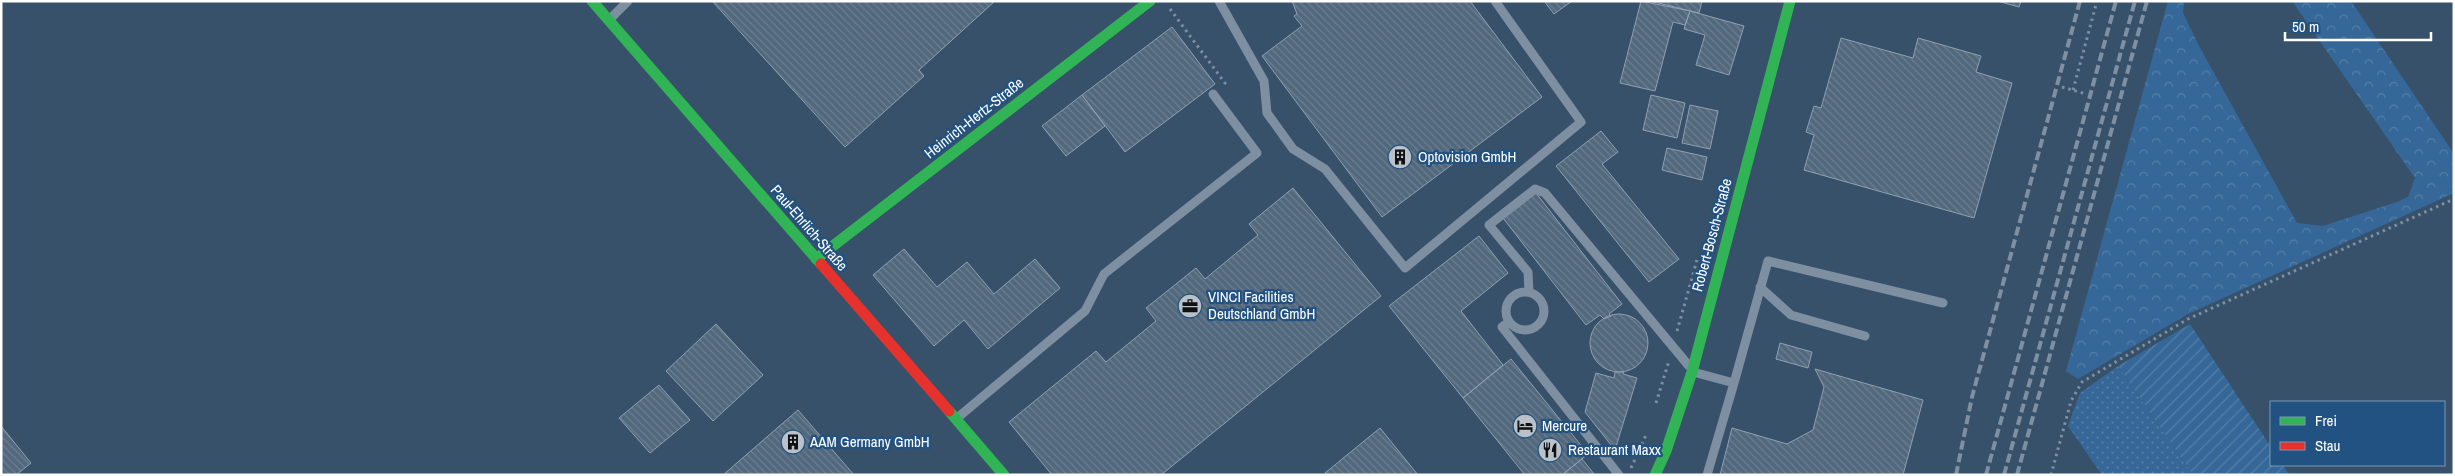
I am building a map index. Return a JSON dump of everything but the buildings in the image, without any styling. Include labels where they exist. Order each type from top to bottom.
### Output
[{"type":"street","name":"Paul-Ehrlich-Straße","points":[[592,1],[1004,475]]},
{"type":"street","name":"Heinrich-Hertz-Straße","points":[[816,259],[1150,1]]},
{"type":"street","name":"Robert-Bosch-Straße","points":[[1655,475],[1666,451],[1692,371],[1790,1]]},
{"type":"lane","points":[[608,20],[628,1]]},
{"type":"lane","points":[[1219,1],[1264,81],[1267,113],[1293,149],[1326,169],[1405,268],[1581,122],[1495,1]]},
{"type":"lane","points":[[956,420],[1084,311],[1104,274],[1257,153],[1213,94]]},
{"type":"lane","points":[[1529,292],[1528,272],[1490,225],[1535,189],[1545,193],[1692,371],[1734,383]]},
{"type":"lane","points":[[1707,475],[1768,261],[1943,303]]},
{"type":"lane","points":[[1760,287],[1791,316],[1865,336]]},
{"type":"lane","points":[[1529,292],[1535,294],[1543,304],[1544,312],[1537,326],[1520,330],[1509,322],[1506,311],[1508,302],[1517,293],[1529,292]]},
{"type":"lane","points":[[1509,322],[1502,327],[1619,475]]},
{"type":"path","points":[[1164,1],[1225,83],[1213,94]]},
{"type":"path","points":[[2073,90],[2097,1]]},
{"type":"path","points":[[2062,87],[2086,94]]},
{"type":"path","points":[[2051,475],[2071,401],[2082,382],[2188,318],[2454,199]]},
{"type":"path","points":[[1653,413],[1699,251]]},
{"type":"path","points":[[1627,475],[1648,432]]},
{"type":"green space","points":[[2168,1],[2184,1],[2183,13],[2199,46],[2297,223],[2323,226],[2397,202],[2408,197],[2415,178],[2292,1],[2351,1],[2454,154],[2454,193],[2188,314],[2078,379],[2066,371]]},
{"type":"green space","points":[[2190,324],[2270,445],[2270,466],[2284,466],[2289,475],[2193,475],[2118,366]]},
{"type":"green space","points":[[2118,366],[2193,475],[2102,475],[2068,426],[2080,393]]},
{"type":"railway","points":[[1956,475],[1972,397],[2080,1]]},
{"type":"railway","points":[[1986,475],[2116,1]]},
{"type":"railway","points":[[2004,475],[2135,1]]},
{"type":"railway","points":[[2017,475],[2147,1]]},
{"type":"traffic: fast","points":[[592,1],[821,264]]},
{"type":"traffic: fast","points":[[816,259],[1150,1]]},
{"type":"traffic: fast","points":[[1655,475],[1666,451],[1692,372],[1790,1]]},
{"type":"traffic: fast","points":[[949,411],[1004,475]]},
{"type":"traffic: jam","points":[[821,264],[949,411]]},
{"type":"place","name":"Optovision GmbH","points":[[1400,157]]},
{"type":"place","name":"VINCI Facilities Deutschland GmbH","points":[[1190,306]]},
{"type":"place","name":"Mercure","points":[[1525,426]]},
{"type":"place","name":"AAM Germany GmbH","points":[[793,442]]},
{"type":"place","name":"Restaurant Maxx","points":[[1550,450]]}]
